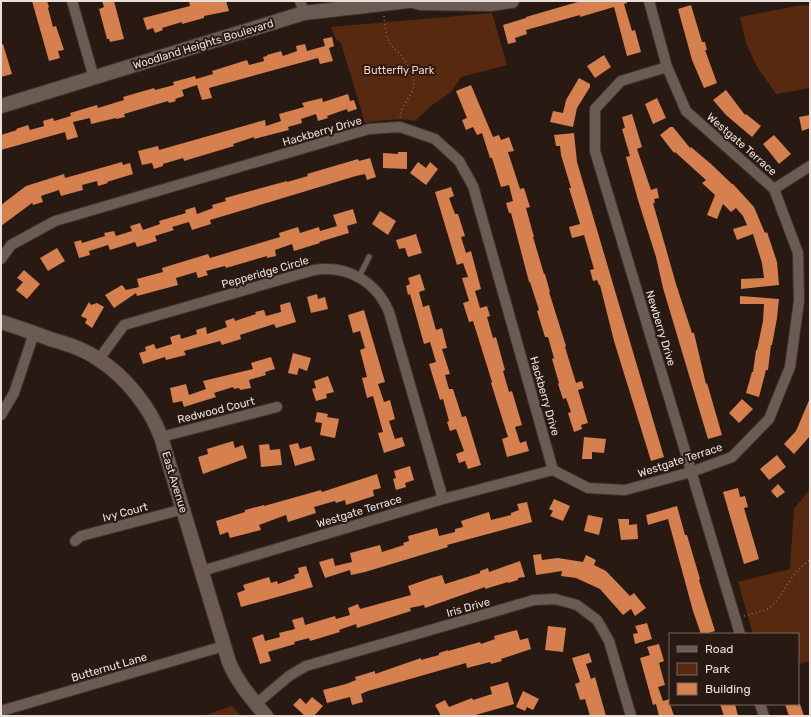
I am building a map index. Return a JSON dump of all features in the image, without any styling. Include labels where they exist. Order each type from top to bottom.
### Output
[{"type":"street","points":[[72,1],[94,78]]},
{"type":"street","name":"Woodland Heights Boulevard","points":[[1,106],[94,78],[302,7],[383,4],[408,1]]},
{"type":"street","points":[[412,1],[421,3],[490,4],[512,1]]},
{"type":"street","name":"Westgate Terrace","points":[[202,571],[443,499],[553,470],[588,488],[625,490],[691,472],[732,457],[769,419],[790,367],[799,301],[798,253],[774,189],[686,111],[667,67],[649,1]]},
{"type":"street","name":"Newberry Drive","points":[[667,67],[621,81],[595,109],[595,151],[740,633]]},
{"type":"street","name":"Hackberry Drive","points":[[1,259],[11,245],[55,221],[369,130],[400,127],[435,139],[459,161],[473,186],[553,470]]},
{"type":"street","points":[[774,189],[810,166]]},
{"type":"street","name":"Pepperidge Circle","points":[[99,359],[124,325],[314,270],[334,269],[349,272],[368,282],[377,291],[389,312],[443,499]]},
{"type":"street","name":"East Avenue","points":[[1,322],[75,347],[99,359],[123,380],[142,402],[154,420],[161,437],[184,509],[224,646],[235,674],[266,716]]},
{"type":"street","points":[[1,415],[14,393],[34,333]]},
{"type":"street","name":"Redwood Court","points":[[161,437],[277,407]]},
{"type":"street","name":"Ivy Court","points":[[75,541],[81,536],[184,509]]},
{"type":"street","name":"Iris Drive","points":[[256,704],[289,676],[306,666],[534,600],[555,600],[577,605],[596,620],[609,641],[631,716]]},
{"type":"street","name":"Butternut Lane","points":[[1,711],[224,646]]},
{"type":"street","points":[[760,705],[764,716]]},
{"type":"lane","points":[[359,277],[369,257]]},
{"type":"path","points":[[383,4],[386,35],[390,44],[400,54],[409,68],[414,79],[413,91],[400,115],[400,127]]},
{"type":"path","points":[[736,619],[768,609],[776,602],[793,576],[810,560]]},
{"type":"green space","points":[[810,5],[810,88],[776,94],[756,65],[746,43],[740,17],[796,6]]},
{"type":"green space","name":"Butterfly Park","points":[[492,13],[507,65],[461,77],[452,91],[431,106],[415,121],[390,120],[365,123],[341,43],[336,39],[331,27]]},
{"type":"green space","points":[[810,489],[810,661],[799,664],[799,633],[753,633],[738,582],[790,569],[794,509]]},
{"type":"green space","points":[[232,706],[241,716],[203,716]]},
{"type":"building","points":[[32,1],[47,1],[53,27],[56,26],[64,50],[58,51],[60,58],[49,61]]},
{"type":"building","points":[[102,1],[114,1],[124,39],[110,42],[109,39],[107,39],[99,9],[104,7]]},
{"type":"building","points":[[189,1],[226,1],[229,11],[204,16],[204,18],[182,24],[182,22],[162,28],[163,30],[155,33],[153,28],[147,30],[143,18],[190,6]]},
{"type":"building","points":[[581,1],[627,1],[627,3],[624,4],[632,31],[635,30],[641,52],[627,56],[614,7],[526,30],[527,34],[515,38],[516,42],[508,44],[503,25]]},
{"type":"building","points":[[691,5],[702,42],[705,42],[707,50],[705,50],[717,83],[704,88],[692,60],[678,9]]},
{"type":"building","points":[[332,37],[334,46],[329,48],[333,61],[320,64],[318,58],[209,88],[212,98],[202,100],[197,85],[182,90],[184,96],[175,99],[176,101],[169,103],[168,101],[124,114],[125,117],[91,124],[90,118],[73,122],[78,137],[67,140],[65,132],[1,150],[1,135],[17,130],[16,129],[28,125],[30,130],[44,126],[43,121],[53,118],[54,121],[71,116],[70,113],[97,105],[98,108],[124,100],[123,97],[154,88],[155,90],[174,85],[173,82],[195,76],[196,79],[213,74],[212,71],[247,60],[249,65],[264,61],[263,57],[281,51],[283,56],[297,51],[296,46],[305,44],[307,51],[325,46],[323,39]]},
{"type":"building","points":[[3,44],[12,74],[1,77],[1,45]]},
{"type":"building","points":[[604,55],[611,67],[595,78],[587,66]]},
{"type":"building","points":[[579,78],[590,84],[590,87],[577,108],[573,127],[550,122],[553,111],[563,113],[566,100]]},
{"type":"building","points":[[471,85],[493,137],[499,135],[501,140],[509,137],[514,151],[508,152],[520,189],[524,188],[530,207],[526,208],[533,237],[566,346],[565,347],[576,383],[582,381],[584,388],[578,390],[588,423],[581,425],[582,429],[574,432],[568,413],[571,412],[566,398],[563,399],[558,384],[559,383],[552,359],[554,358],[548,337],[545,337],[537,311],[539,310],[529,282],[511,213],[509,213],[506,203],[513,201],[509,185],[501,187],[482,133],[477,135],[473,127],[466,130],[462,120],[467,118],[456,91]]},
{"type":"building","points":[[726,90],[745,115],[746,114],[761,126],[752,137],[726,115],[713,100]]},
{"type":"building","points":[[348,94],[350,101],[354,100],[357,109],[348,112],[347,109],[318,121],[316,114],[301,119],[302,123],[288,127],[289,130],[254,139],[254,137],[233,144],[234,146],[184,161],[183,158],[163,164],[163,166],[154,169],[152,163],[142,165],[138,151],[158,146],[159,150],[265,120],[266,126],[281,121],[279,114],[304,107],[302,103],[322,98],[323,102]]},
{"type":"building","points":[[657,98],[666,118],[653,124],[645,104]]},
{"type":"building","points":[[632,114],[642,147],[637,149],[651,190],[657,188],[659,198],[654,199],[655,203],[653,203],[676,284],[692,333],[694,333],[706,384],[707,383],[722,435],[708,439],[626,157],[630,156],[622,129],[625,128],[622,117]]},
{"type":"building","points":[[810,115],[810,128],[802,131],[799,117]]},
{"type":"building","points":[[670,127],[673,127],[690,148],[691,147],[733,184],[754,207],[765,233],[767,232],[777,262],[779,285],[741,289],[741,279],[764,278],[762,263],[753,234],[737,240],[733,229],[747,225],[743,216],[736,208],[731,212],[723,204],[717,219],[707,215],[715,195],[702,183],[706,180],[675,152],[674,153],[660,135]]},
{"type":"building","points":[[574,133],[577,162],[664,457],[651,461],[614,341],[600,285],[597,280],[593,281],[590,270],[594,269],[584,235],[572,238],[569,227],[580,224],[569,188],[571,188],[561,155],[560,146],[556,146],[554,135]]},
{"type":"building","points":[[774,135],[791,154],[779,164],[763,144]]},
{"type":"building","points":[[398,152],[407,152],[407,169],[383,168],[383,153],[398,154]]},
{"type":"building","points":[[370,158],[376,177],[367,180],[365,174],[356,176],[210,220],[211,224],[192,230],[189,222],[172,227],[174,230],[155,236],[157,241],[137,247],[135,242],[110,250],[108,245],[89,251],[90,255],[79,258],[74,242],[81,240],[82,243],[105,236],[104,233],[114,231],[116,236],[132,231],[130,226],[140,223],[143,230],[160,224],[159,221],[186,213],[185,210],[195,207],[197,214],[213,208],[212,205],[226,201],[225,198],[308,176],[307,174],[358,159],[359,161]]},
{"type":"building","points":[[122,162],[123,165],[130,163],[133,174],[98,186],[97,181],[82,185],[83,190],[61,196],[59,190],[41,196],[43,202],[33,205],[32,203],[1,226],[1,205],[26,186],[64,174],[65,178]]},
{"type":"building","points":[[418,162],[426,168],[430,162],[438,169],[426,185],[410,173]]},
{"type":"building","points":[[451,187],[454,196],[449,198],[455,214],[458,214],[465,236],[461,237],[466,253],[471,251],[481,289],[475,291],[480,308],[487,306],[490,316],[487,317],[493,338],[496,337],[509,392],[512,391],[522,425],[515,427],[520,443],[526,441],[529,451],[507,457],[502,439],[508,437],[473,321],[469,322],[463,303],[469,301],[462,278],[468,277],[463,263],[457,265],[435,192]]},
{"type":"building","points":[[353,209],[357,223],[347,226],[349,233],[294,251],[292,244],[275,250],[276,256],[267,258],[267,256],[226,268],[225,266],[206,271],[208,275],[198,278],[196,272],[176,278],[178,285],[137,296],[136,293],[114,308],[105,295],[122,285],[126,290],[139,287],[137,279],[163,272],[162,268],[208,254],[210,258],[280,237],[279,233],[298,227],[300,233],[319,227],[320,231],[337,226],[333,215]]},
{"type":"building","points":[[380,211],[396,221],[388,235],[372,224]]},
{"type":"building","points":[[416,234],[422,253],[408,257],[405,248],[399,249],[396,240]]},
{"type":"building","points":[[57,248],[65,261],[48,271],[40,258]]},
{"type":"building","points":[[24,270],[40,284],[27,299],[16,290],[23,282],[17,278]]},
{"type":"building","points":[[420,274],[425,290],[419,292],[423,307],[429,305],[436,330],[442,328],[447,348],[442,349],[450,374],[445,375],[449,389],[453,389],[462,417],[466,416],[481,465],[468,469],[465,461],[459,463],[456,454],[464,451],[456,429],[450,431],[443,399],[440,400],[429,364],[436,362],[430,342],[424,344],[410,294],[408,295],[406,286],[410,284],[408,278]]},
{"type":"building","points":[[317,294],[318,299],[325,297],[328,309],[311,313],[307,297]]},
{"type":"building","points":[[740,296],[779,299],[768,370],[766,370],[759,397],[746,393],[753,372],[756,350],[763,321],[764,304],[740,304]]},
{"type":"building","points":[[89,302],[91,305],[97,303],[104,307],[92,328],[85,323],[87,319],[81,316]]},
{"type":"building","points":[[290,302],[296,322],[276,328],[274,324],[240,335],[241,339],[222,345],[220,341],[184,351],[186,355],[166,360],[165,357],[143,364],[139,353],[146,351],[145,347],[154,344],[156,349],[172,344],[170,337],[180,334],[181,339],[197,334],[196,330],[206,327],[207,334],[227,327],[225,321],[234,318],[235,321],[256,314],[255,312],[264,310],[266,316],[281,312],[280,305]]},
{"type":"building","points":[[364,310],[385,382],[378,384],[384,402],[390,400],[395,419],[389,421],[395,439],[402,437],[405,446],[384,453],[378,433],[383,432],[373,396],[367,398],[362,378],[367,377],[360,350],[365,348],[360,331],[353,333],[348,315]]},
{"type":"building","points":[[293,353],[311,358],[307,371],[299,368],[297,375],[288,373]]},
{"type":"building","points":[[271,357],[275,369],[265,372],[266,375],[249,380],[251,388],[240,390],[239,388],[234,389],[233,387],[214,393],[216,397],[184,407],[182,401],[173,403],[170,388],[186,384],[189,395],[206,389],[203,381],[253,369],[251,363]]},
{"type":"building","points":[[328,376],[334,392],[326,394],[327,398],[316,401],[312,389],[316,388],[314,381]]},
{"type":"building","points":[[810,398],[810,436],[794,454],[784,444],[796,431]]},
{"type":"building","points":[[742,399],[753,409],[739,423],[729,413]]},
{"type":"building","points":[[317,412],[328,414],[327,417],[339,419],[335,438],[320,435],[322,423],[315,422]]},
{"type":"building","points":[[584,437],[606,439],[604,453],[592,452],[592,459],[582,459]]},
{"type":"building","points":[[233,441],[235,448],[243,445],[247,458],[203,474],[198,457],[208,454],[207,449]]},
{"type":"building","points":[[298,443],[300,449],[311,446],[315,460],[295,466],[289,445]]},
{"type":"building","points":[[269,444],[270,450],[280,449],[282,465],[261,467],[259,445]]},
{"type":"building","points":[[777,455],[786,467],[769,480],[760,469]]},
{"type":"building","points":[[410,466],[414,480],[405,483],[406,487],[396,490],[393,479],[396,478],[394,471]]},
{"type":"building","points":[[377,474],[381,488],[373,490],[374,496],[346,505],[345,500],[336,503],[335,501],[314,507],[316,513],[288,522],[286,515],[259,525],[261,530],[230,538],[228,532],[220,535],[216,521],[245,512],[245,510],[321,490],[322,492]]},
{"type":"building","points":[[778,484],[785,492],[777,498],[771,491]]},
{"type":"building","points":[[738,488],[740,497],[745,496],[748,507],[744,508],[759,559],[744,564],[723,492]]},
{"type":"building","points":[[554,499],[570,506],[563,521],[550,516],[553,511],[549,509]]},
{"type":"building","points":[[527,502],[532,522],[447,545],[448,547],[365,572],[351,575],[350,570],[325,578],[319,562],[333,558],[335,566],[352,562],[350,553],[380,545],[382,552],[404,545],[403,543],[409,541],[408,536],[437,528],[439,536],[455,532],[455,529],[463,527],[461,521],[489,512],[491,520],[511,515],[511,513],[519,510],[517,504]]},
{"type":"building","points":[[677,506],[715,631],[701,633],[693,611],[668,519],[648,525],[646,515]]},
{"type":"building","points":[[588,515],[603,518],[599,535],[584,531]]},
{"type":"building","points":[[618,519],[629,519],[629,525],[637,524],[638,539],[621,540]]},
{"type":"building","points":[[541,554],[542,560],[558,558],[583,562],[586,555],[596,560],[594,565],[606,571],[630,596],[634,593],[646,608],[635,616],[631,609],[623,615],[600,589],[576,578],[561,576],[562,571],[536,575],[533,555]]},
{"type":"building","points":[[520,561],[525,577],[518,578],[518,580],[485,589],[485,587],[425,608],[424,605],[410,608],[411,611],[357,628],[356,624],[339,630],[340,632],[310,641],[309,638],[294,642],[295,644],[268,652],[271,661],[260,664],[252,638],[263,634],[265,641],[280,637],[279,633],[295,629],[292,620],[303,617],[305,625],[335,616],[336,619],[350,615],[348,608],[358,604],[360,609],[411,595],[408,586],[431,578],[442,575],[445,584],[480,573],[480,571],[488,568],[489,572]]},
{"type":"building","points":[[306,566],[313,587],[241,607],[237,593],[245,590],[243,585],[269,577],[271,583],[277,581],[278,584],[295,578],[294,575],[299,573],[298,568]]},
{"type":"building","points":[[647,623],[652,639],[635,644],[633,634],[638,633],[635,626]]},
{"type":"building","points":[[548,626],[566,628],[563,652],[545,650]]},
{"type":"building","points":[[517,630],[520,640],[528,638],[531,649],[491,664],[490,662],[467,668],[466,663],[368,691],[361,694],[363,702],[352,705],[350,697],[327,703],[323,690],[356,680],[355,677],[375,671],[375,674],[421,658],[421,660],[439,655],[439,653],[448,650],[480,642],[481,644],[495,639],[494,636]]},
{"type":"building","points":[[659,644],[664,661],[659,663],[665,685],[658,687],[663,701],[669,699],[669,705],[670,705],[674,716],[659,716],[656,704],[653,705],[640,658],[650,655],[647,647]]},
{"type":"building","points":[[589,653],[592,662],[586,664],[591,679],[595,677],[606,716],[590,716],[585,699],[580,700],[575,684],[580,682],[572,658]]},
{"type":"building","points":[[508,682],[514,704],[472,716],[441,716],[435,705],[445,700],[449,707],[472,698],[473,700],[492,694],[490,687]]},
{"type":"building","points":[[523,691],[539,699],[533,710],[527,707],[525,711],[516,707]]},
{"type":"building","points":[[312,697],[323,706],[314,716],[305,716],[293,705],[300,698],[306,704]]},
{"type":"building","points":[[800,704],[804,716],[789,716],[785,705]]},
{"type":"building","points":[[720,705],[735,705],[738,716],[724,716]]}]
